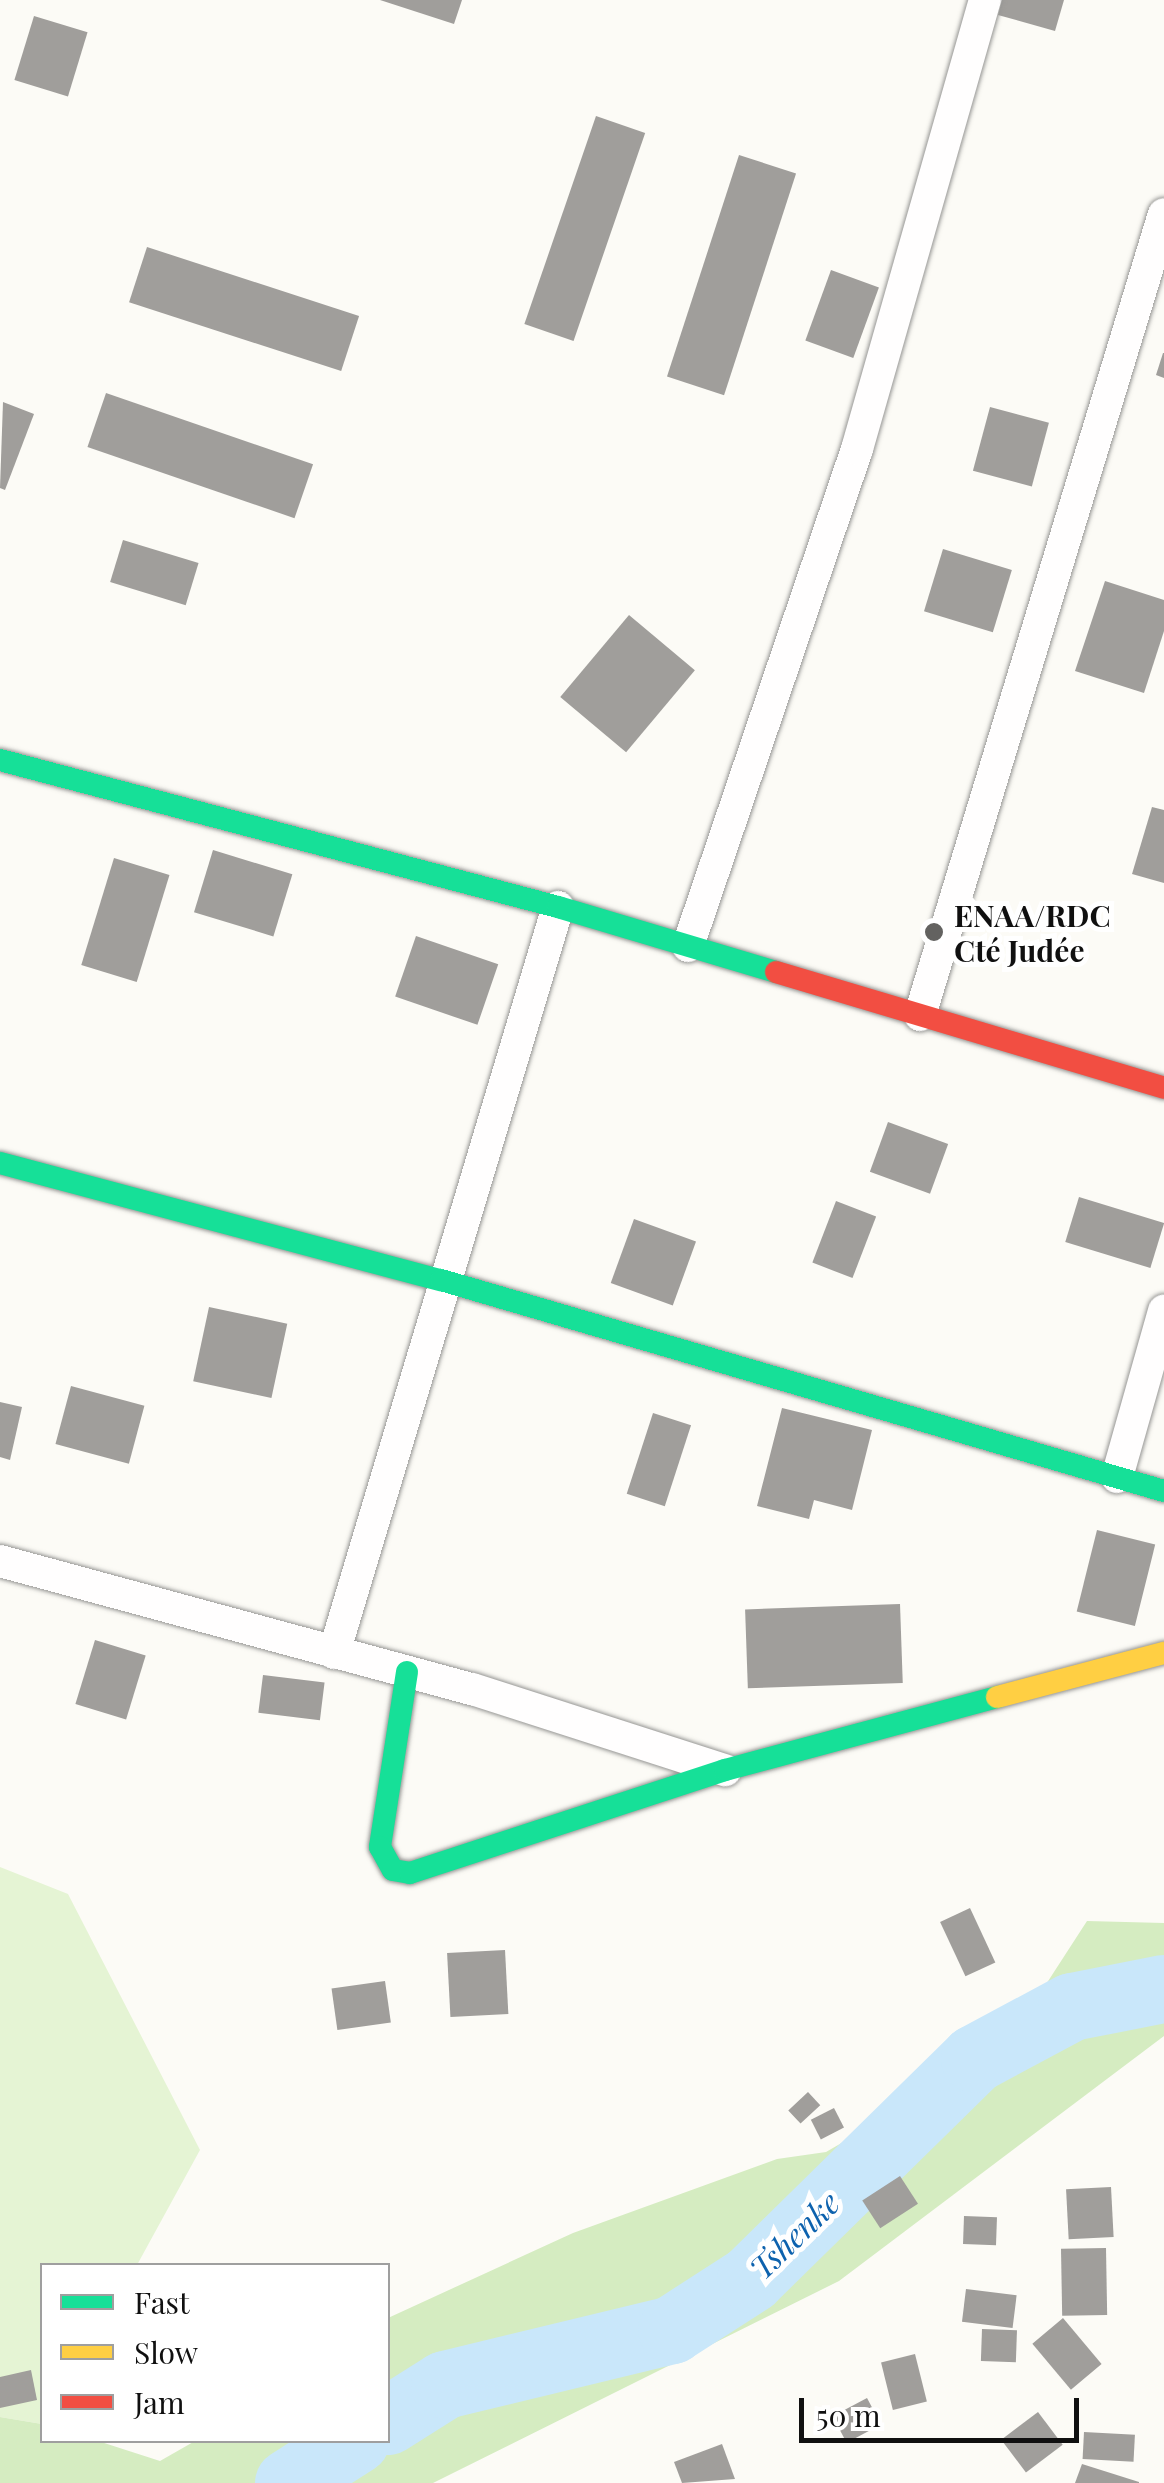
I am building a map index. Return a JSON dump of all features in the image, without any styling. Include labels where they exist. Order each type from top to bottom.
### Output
[{"type":"street","points":[[688,946],[858,449],[985,0]]},
{"type":"street","points":[[920,1015],[1164,214]]},
{"type":"street","points":[[0,760],[558,907],[1164,1088]]},
{"type":"street","points":[[334,1653],[441,1280],[558,907]]},
{"type":"street","points":[[0,1163],[441,1280],[1164,1491]]},
{"type":"street","points":[[1117,1477],[1164,1311]]},
{"type":"street","points":[[0,1561],[407,1672],[725,1770]]},
{"type":"street","points":[[407,1672],[380,1847],[393,1870],[410,1873],[725,1770],[1164,1653]]},
{"type":"green space","points":[[0,1867],[68,1894],[200,2150],[138,2263],[40,2263],[40,2424],[0,2417]]},
{"type":"green space","points":[[1087,1921],[1164,1923],[1164,2036],[839,2281],[433,2483],[0,2483],[0,2417],[40,2424],[40,2443],[104,2443],[160,2461],[192,2443],[390,2443],[390,2317],[573,2233],[777,2159],[826,2152],[869,2127],[1030,2009]]},
{"type":"building","points":[[380,0],[462,0],[454,24]]},
{"type":"building","points":[[1002,0],[1064,0],[1055,31],[998,15]]},
{"type":"building","points":[[34,16],[88,32],[68,96],[14,80]]},
{"type":"building","points":[[596,116],[645,133],[574,341],[524,324]]},
{"type":"building","points":[[739,155],[796,174],[724,395],[667,377]]},
{"type":"building","points":[[147,247],[359,316],[341,371],[129,302]]},
{"type":"building","points":[[831,270],[879,287],[853,358],[805,340]]},
{"type":"building","points":[[1164,353],[1164,378],[1156,375]]},
{"type":"building","points":[[106,393],[313,464],[295,518],[87,447]]},
{"type":"building","points":[[3,402],[34,414],[5,490],[0,488]]},
{"type":"building","points":[[990,407],[1049,423],[1032,487],[973,471]]},
{"type":"building","points":[[123,540],[199,563],[186,605],[110,582]]},
{"type":"building","points":[[943,549],[1012,570],[993,632],[924,611]]},
{"type":"building","points":[[1105,581],[1164,600],[1164,631],[1144,693],[1075,671]]},
{"type":"building","points":[[629,615],[695,670],[626,752],[560,697]]},
{"type":"building","points":[[1152,807],[1164,810],[1164,883],[1132,874]]},
{"type":"building","points":[[213,850],[292,874],[273,936],[194,912]]},
{"type":"building","points":[[114,858],[169,875],[137,982],[81,965]]},
{"type":"building","points":[[416,936],[498,964],[477,1025],[395,997]]},
{"type":"building","points":[[888,1122],[948,1144],[930,1194],[870,1172]]},
{"type":"building","points":[[1079,1197],[1164,1223],[1150,1268],[1065,1242]]},
{"type":"building","points":[[836,1201],[876,1216],[852,1278],[812,1263]]},
{"type":"building","points":[[634,1219],[696,1242],[673,1305],[611,1283]]},
{"type":"building","points":[[209,1307],[287,1324],[271,1398],[193,1381]]},
{"type":"building","points":[[71,1386],[144,1406],[129,1464],[55,1444]]},
{"type":"building","points":[[0,1402],[22,1407],[10,1460],[0,1457]]},
{"type":"building","points":[[782,1408],[872,1430],[852,1510],[814,1500],[809,1519],[757,1506]]},
{"type":"building","points":[[653,1413],[691,1425],[665,1506],[627,1494]]},
{"type":"building","points":[[1097,1530],[1155,1545],[1135,1626],[1077,1612]]},
{"type":"building","points":[[900,1604],[903,1683],[748,1688],[745,1609]]},
{"type":"building","points":[[95,1640],[146,1655],[126,1720],[75,1704]]},
{"type":"building","points":[[263,1675],[325,1683],[320,1720],[258,1713]]},
{"type":"building","points":[[970,1908],[995,1962],[965,1976],[940,1922]]},
{"type":"building","points":[[505,1950],[508,2014],[450,2017],[447,1953]]},
{"type":"building","points":[[385,1981],[391,2023],[337,2030],[332,1989]]},
{"type":"building","points":[[808,2092],[820,2105],[801,2124],[788,2110]]},
{"type":"building","points":[[834,2108],[844,2128],[821,2139],[811,2120]]},
{"type":"building","points":[[900,2176],[918,2204],[880,2228],[862,2201]]},
{"type":"building","points":[[1111,2187],[1114,2237],[1069,2239],[1066,2189]]},
{"type":"building","points":[[964,2216],[997,2217],[996,2245],[963,2244]]},
{"type":"building","points":[[1106,2248],[1107,2315],[1062,2316],[1061,2249]]},
{"type":"building","points":[[966,2289],[1017,2295],[1013,2328],[962,2322]]},
{"type":"building","points":[[1063,2318],[1102,2364],[1071,2390],[1032,2344]]},
{"type":"building","points":[[982,2329],[1017,2330],[1016,2362],[981,2361]]},
{"type":"building","points":[[915,2354],[927,2402],[893,2410],[881,2362]]},
{"type":"building","points":[[31,2370],[37,2400],[0,2408],[0,2377]]},
{"type":"building","points":[[867,2398],[881,2424],[847,2443],[833,2416]]},
{"type":"building","points":[[1038,2412],[1063,2445],[1026,2472],[1001,2440]]},
{"type":"building","points":[[1084,2432],[1135,2435],[1134,2462],[1083,2459]]},
{"type":"building","points":[[722,2444],[735,2479],[682,2483],[674,2462]]},
{"type":"building","points":[[1082,2464],[1139,2482],[1139,2483],[1075,2483]]},
{"type":"waterway","name":"Tshenke","points":[[390,2420],[445,2385],[672,2330],[751,2279],[975,2059],[1072,2007],[1164,1989]]},
{"type":"waterway","name":"Tshenke","points":[[289,2483],[351,2443]]},
{"type":"traffic: fast","points":[[0,760],[558,907],[776,972]]},
{"type":"traffic: fast","points":[[0,1163],[441,1280],[1164,1491]]},
{"type":"traffic: fast","points":[[407,1672],[380,1847],[393,1870],[410,1873],[725,1770],[997,1697]]},
{"type":"traffic: slow","points":[[997,1697],[1164,1653]]},
{"type":"traffic: jam","points":[[776,972],[1164,1088]]},
{"type":"place","name":"ENAA/RDC Cté Judée","points":[[934,932]]}]
